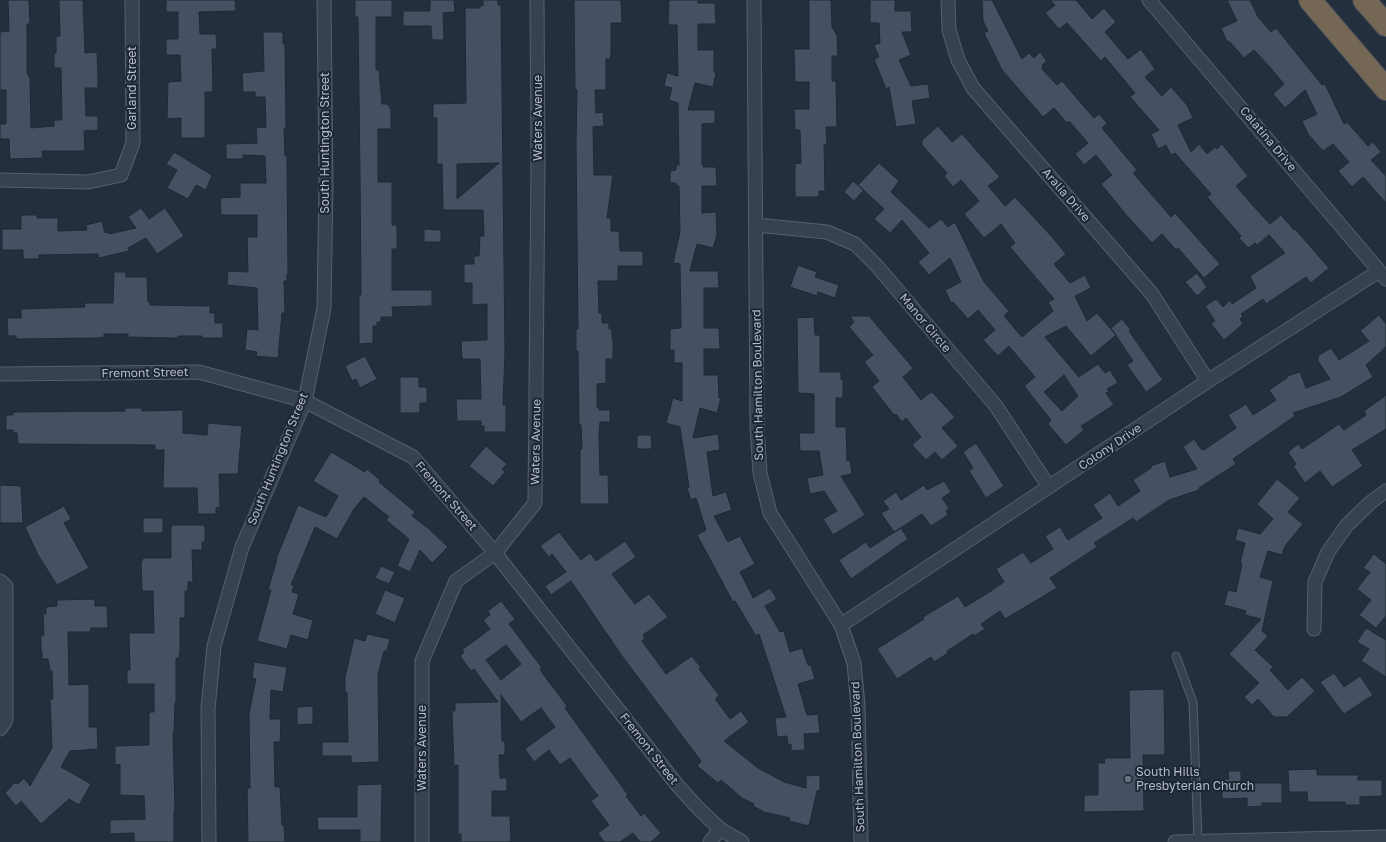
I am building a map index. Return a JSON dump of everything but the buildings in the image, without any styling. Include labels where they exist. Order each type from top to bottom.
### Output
[{"type":"highway","points":[[1310,0],[1386,89]]},
{"type":"highway","points":[[1364,0],[1386,26]]},
{"type":"street","name":"Garland Street","points":[[0,180],[88,182],[121,175],[133,143],[132,0]]},
{"type":"street","name":"South Huntington Street","points":[[209,842],[208,709],[214,646],[242,547],[305,401],[324,308],[326,183],[324,0]]},
{"type":"street","name":"Waters Avenue","points":[[422,842],[422,661],[456,581],[495,553],[535,503],[538,164],[537,0]]},
{"type":"street","name":"South Hamilton Boulevard","points":[[754,0],[757,225],[757,427],[760,473],[770,513],[841,625],[854,663],[858,706],[860,842]]},
{"type":"street","name":"Aralia Drive","points":[[948,0],[949,30],[958,60],[973,88],[1152,294],[1208,381]]},
{"type":"street","name":"Calatina Drive","points":[[1149,0],[1383,275]]},
{"type":"street","name":"Manor Circle","points":[[757,225],[827,232],[855,244],[877,266],[996,406],[1049,487]]},
{"type":"street","name":"Colony Drive","points":[[841,625],[1208,381],[1383,275]]},
{"type":"street","name":"Fremont Street","points":[[0,374],[199,372],[305,401],[413,457],[495,553],[678,786],[720,829],[737,841]]},
{"type":"street","points":[[1314,629],[1314,582],[1328,552],[1346,525],[1371,502],[1386,491]]},
{"type":"street","points":[[0,581],[6,586],[6,720],[0,729]]},
{"type":"street","points":[[710,842],[720,829]]},
{"type":"street","points":[[1175,842],[1386,837]]},
{"type":"lane","points":[[1176,656],[1192,702],[1198,841]]},
{"type":"place","name":"South Hills Presbyterian Church","points":[[1128,779]]}]
